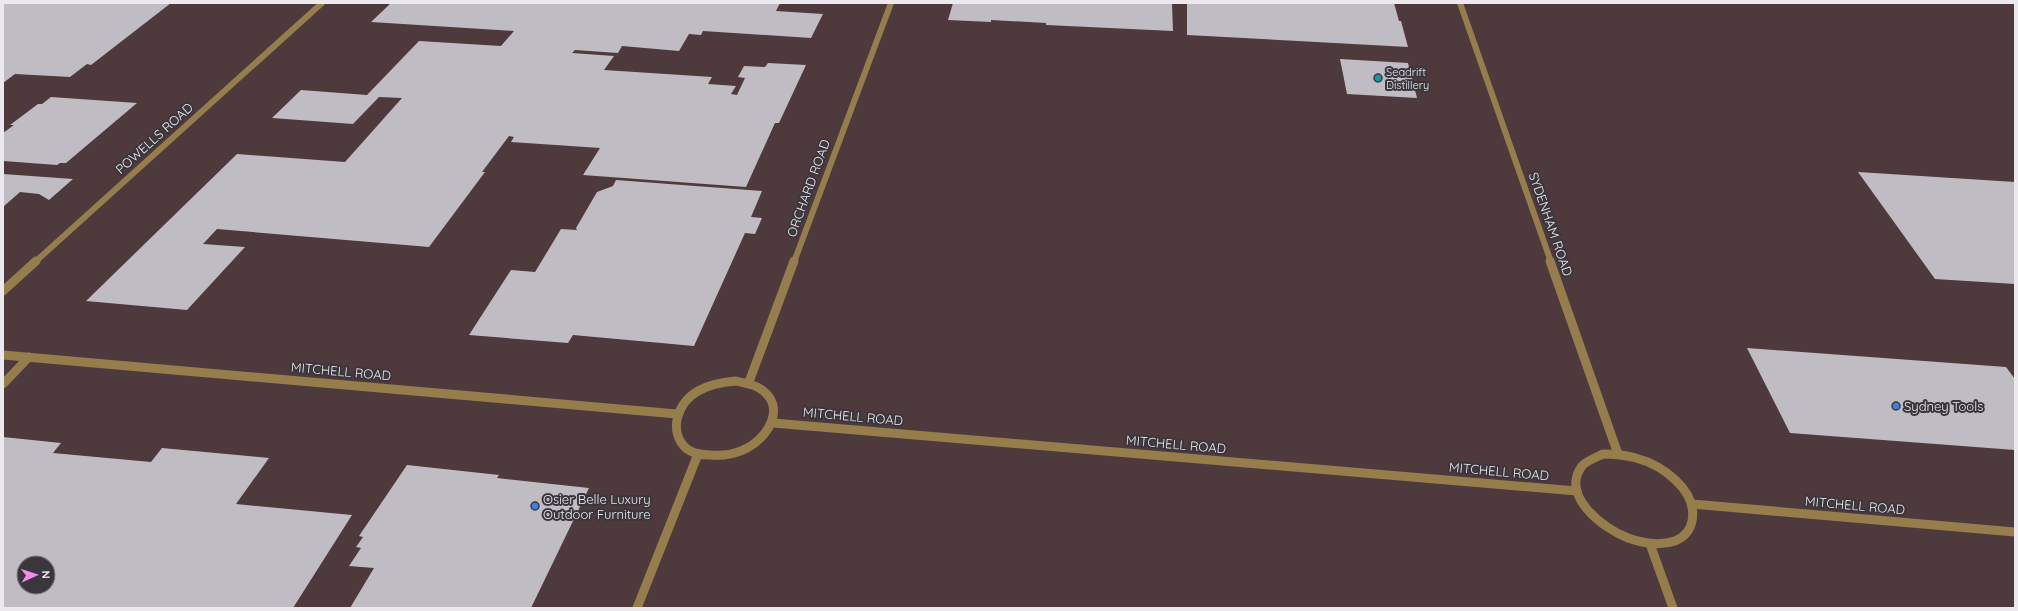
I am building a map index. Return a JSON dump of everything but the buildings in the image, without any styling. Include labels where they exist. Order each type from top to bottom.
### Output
[{"type":"street","name":"POWELLS ROAD","points":[[3,291],[322,3]]},
{"type":"street","name":"ORCHARD ROAD","points":[[749,382],[891,3]]},
{"type":"street","name":"SYDENHAM ROAD","points":[[1460,3],[1618,454]]},
{"type":"street","name":"MITCHELL ROAD","points":[[3,354],[677,414]]},
{"type":"street","points":[[3,384],[29,357]]},
{"type":"street","points":[[736,381],[749,382],[762,389],[771,398],[775,410],[772,423],[766,434],[756,444],[743,451],[728,456],[712,457],[698,454],[686,448],[678,438],[674,426],[677,414],[683,403],[706,386],[736,381]]},
{"type":"street","name":"MITCHELL ROAD","points":[[772,423],[1577,491]]},
{"type":"street","points":[[637,608],[698,454]]},
{"type":"street","points":[[1603,454],[1618,454],[1648,462],[1661,469],[1680,485],[1692,504],[1694,518],[1689,530],[1684,536],[1677,540],[1664,544],[1650,544],[1635,541],[1606,527],[1592,516],[1583,504],[1577,491],[1575,480],[1583,463],[1591,458],[1603,454]]},
{"type":"street","name":"MITCHELL ROAD","points":[[1692,504],[2015,532]]},
{"type":"street","points":[[1650,544],[1673,608]]},
{"type":"shaded area","points":[[3,3],[2015,3],[2015,608],[3,608]]},
{"type":"place","name":"Seadrift Distillery","points":[[1378,78]]},
{"type":"place","name":"Sydney Tools","points":[[1896,406]]},
{"type":"place","name":"Osier Belle Luxury Outdoor Furniture","points":[[535,506]]}]
